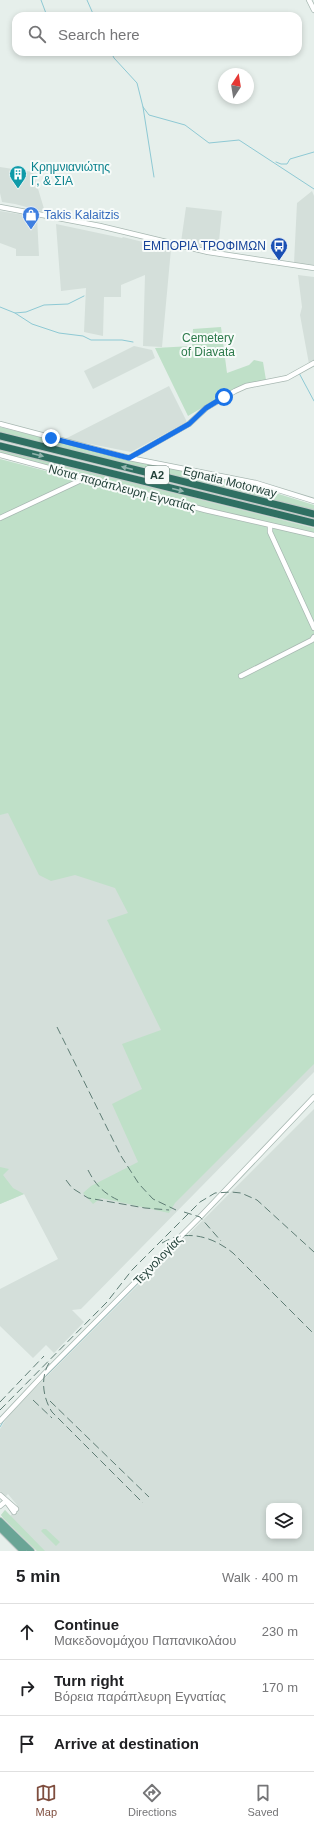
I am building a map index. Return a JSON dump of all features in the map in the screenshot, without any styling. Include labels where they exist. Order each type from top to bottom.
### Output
[{"type":"highway","name":"Egnatia Motorway","points":[[0,436],[314,514]]},
{"type":"highway","name":"Egnatia Motorway","points":[[0,446],[314,523]]},
{"type":"main road","points":[[0,1521],[31,1551]]},
{"type":"main road","points":[[0,1528],[23,1551]]},
{"type":"street","points":[[309,0],[314,10]]},
{"type":"street","points":[[0,207],[100,226],[215,254],[314,268]]},
{"type":"street","points":[[129,458],[189,424],[206,408],[235,391],[246,386],[287,378],[314,363]]},
{"type":"street","points":[[0,424],[129,458],[256,483],[314,501]]},
{"type":"street","name":"Νότια παράπλευρη Εγνατίας","points":[[0,455],[205,510],[314,535]]},
{"type":"street","points":[[0,518],[79,481],[82,477]]},
{"type":"street","points":[[270,525],[270,532],[287,566],[314,628]]},
{"type":"street","points":[[241,676],[312,640],[314,637]]},
{"type":"street","name":"Τεχνολογίας","points":[[0,1421],[40,1378],[200,1217],[314,1097]]},
{"type":"street","points":[[0,1494],[15,1511]]},
{"type":"street","points":[[0,1506],[6,1501]]},
{"type":"shaded area","points":[[0,167],[33,172],[45,212],[2,202],[0,193]]},
{"type":"shaded area","points":[[312,191],[314,196],[314,265],[294,263],[297,203]]},
{"type":"shaded area","points":[[186,207],[222,211],[218,251],[181,242]]},
{"type":"shaded area","points":[[0,211],[37,217],[39,256],[16,256],[16,249],[0,243]]},
{"type":"shaded area","points":[[56,224],[123,237],[171,249],[162,347],[143,346],[145,275],[121,285],[121,297],[104,297],[103,336],[84,332],[86,288],[61,291]]},
{"type":"shaded area","points":[[298,275],[314,277],[314,361],[309,364],[300,315],[302,307]]},
{"type":"shaded area","points":[[134,346],[152,350],[155,358],[93,389],[84,371]]},
{"type":"shaded area","points":[[169,386],[187,422],[131,452],[65,439]]},
{"type":"shaded area","points":[[0,605],[314,776],[314,1072],[81,1309],[72,1310],[84,1322],[54,1353],[46,1345],[33,1358],[0,1326],[0,1289],[58,1259],[24,1194],[0,1204]]},
{"type":"shaded area","points":[[314,1109],[314,1551],[37,1551],[1,1515],[5,1510],[10,1516],[17,1508],[17,1505],[8,1494],[5,1497],[0,1491],[0,1429],[7,1417]]},
{"type":"green space","name":"Cemetery of Diavata","points":[[221,327],[227,373],[249,365],[254,360],[263,362],[266,380],[229,392],[188,416],[155,348],[192,346],[193,329]]},
{"type":"green space","points":[[0,427],[132,460],[250,485],[314,505],[314,510],[0,433]]},
{"type":"green space","points":[[0,450],[314,528],[314,533],[214,511],[0,454]]},
{"type":"green space","points":[[0,459],[219,516],[314,537],[314,1064],[175,1203],[169,1213],[101,1198],[93,1204],[83,1193],[91,1186],[138,1162],[112,1104],[142,1089],[122,1044],[161,1030],[107,920],[128,913],[115,888],[75,875],[51,881],[39,875],[8,813],[0,815]]},
{"type":"green space","points":[[0,1167],[9,1169],[3,1175],[13,1188],[24,1194],[0,1204]]},
{"type":"green space","points":[[5,1510],[45,1551],[37,1551],[3,1518],[1,1515]]},
{"type":"green space","points":[[46,1529],[60,1542],[56,1546],[41,1531]]},
{"type":"waterway","points":[[41,0],[46,12]]},
{"type":"waterway","points":[[87,0],[92,12]]},
{"type":"waterway","points":[[113,56],[137,83],[143,107],[149,115],[185,125],[209,143],[239,140],[314,189]]},
{"type":"waterway","points":[[143,107],[154,177]]},
{"type":"waterway","points":[[276,162],[287,164],[290,159],[314,152]]},
{"type":"waterway","points":[[0,307],[15,313],[26,312],[44,305],[68,304],[84,296]]},
{"type":"waterway","points":[[15,313],[32,324],[59,333],[83,336],[91,340],[122,340],[133,342]]},
{"type":"waterway","points":[[299,373],[314,401]]},
{"type":"waterway","points":[[46,1376],[182,1239]]},
{"type":"waterway","points":[[37,1384],[41,1380]]},
{"type":"waterway","points":[[0,1427],[4,1420]]},
{"type":"railway","points":[[57,1027],[121,1156],[139,1184],[153,1199],[176,1210]]},
{"type":"railway","points":[[88,1170],[100,1188],[118,1200]]},
{"type":"railway","points":[[66,1180],[72,1188],[88,1198],[145,1208],[169,1210]]},
{"type":"railway","points":[[0,1410],[107,1302],[132,1270],[200,1202],[215,1193],[241,1193],[257,1200],[314,1252]]},
{"type":"railway","points":[[184,1212],[200,1217],[221,1241]]},
{"type":"railway","points":[[162,1243],[180,1236],[199,1236],[225,1247],[233,1253],[314,1334]]},
{"type":"railway","points":[[0,1402],[44,1356]]},
{"type":"railway","points":[[49,1363],[44,1375],[44,1388],[46,1401],[52,1412],[143,1503]]},
{"type":"railway","points":[[33,1400],[52,1418]]},
{"type":"railway","points":[[50,1401],[149,1497]]},
{"type":"place","name":"Κρημνιανιώτης Γ, & ΣΙΑ","points":[[18,189]]},
{"type":"place","name":"Takis Kalaitzis","points":[[31,230]]},
{"type":"place","name":"ΕΜΠΟΡΙΑ ΤΡΟΦΙΜΩΝ","points":[[279,261]]},
{"type":"route","points":[[51,438],[129,458],[189,424],[206,408],[224,397]]}]
